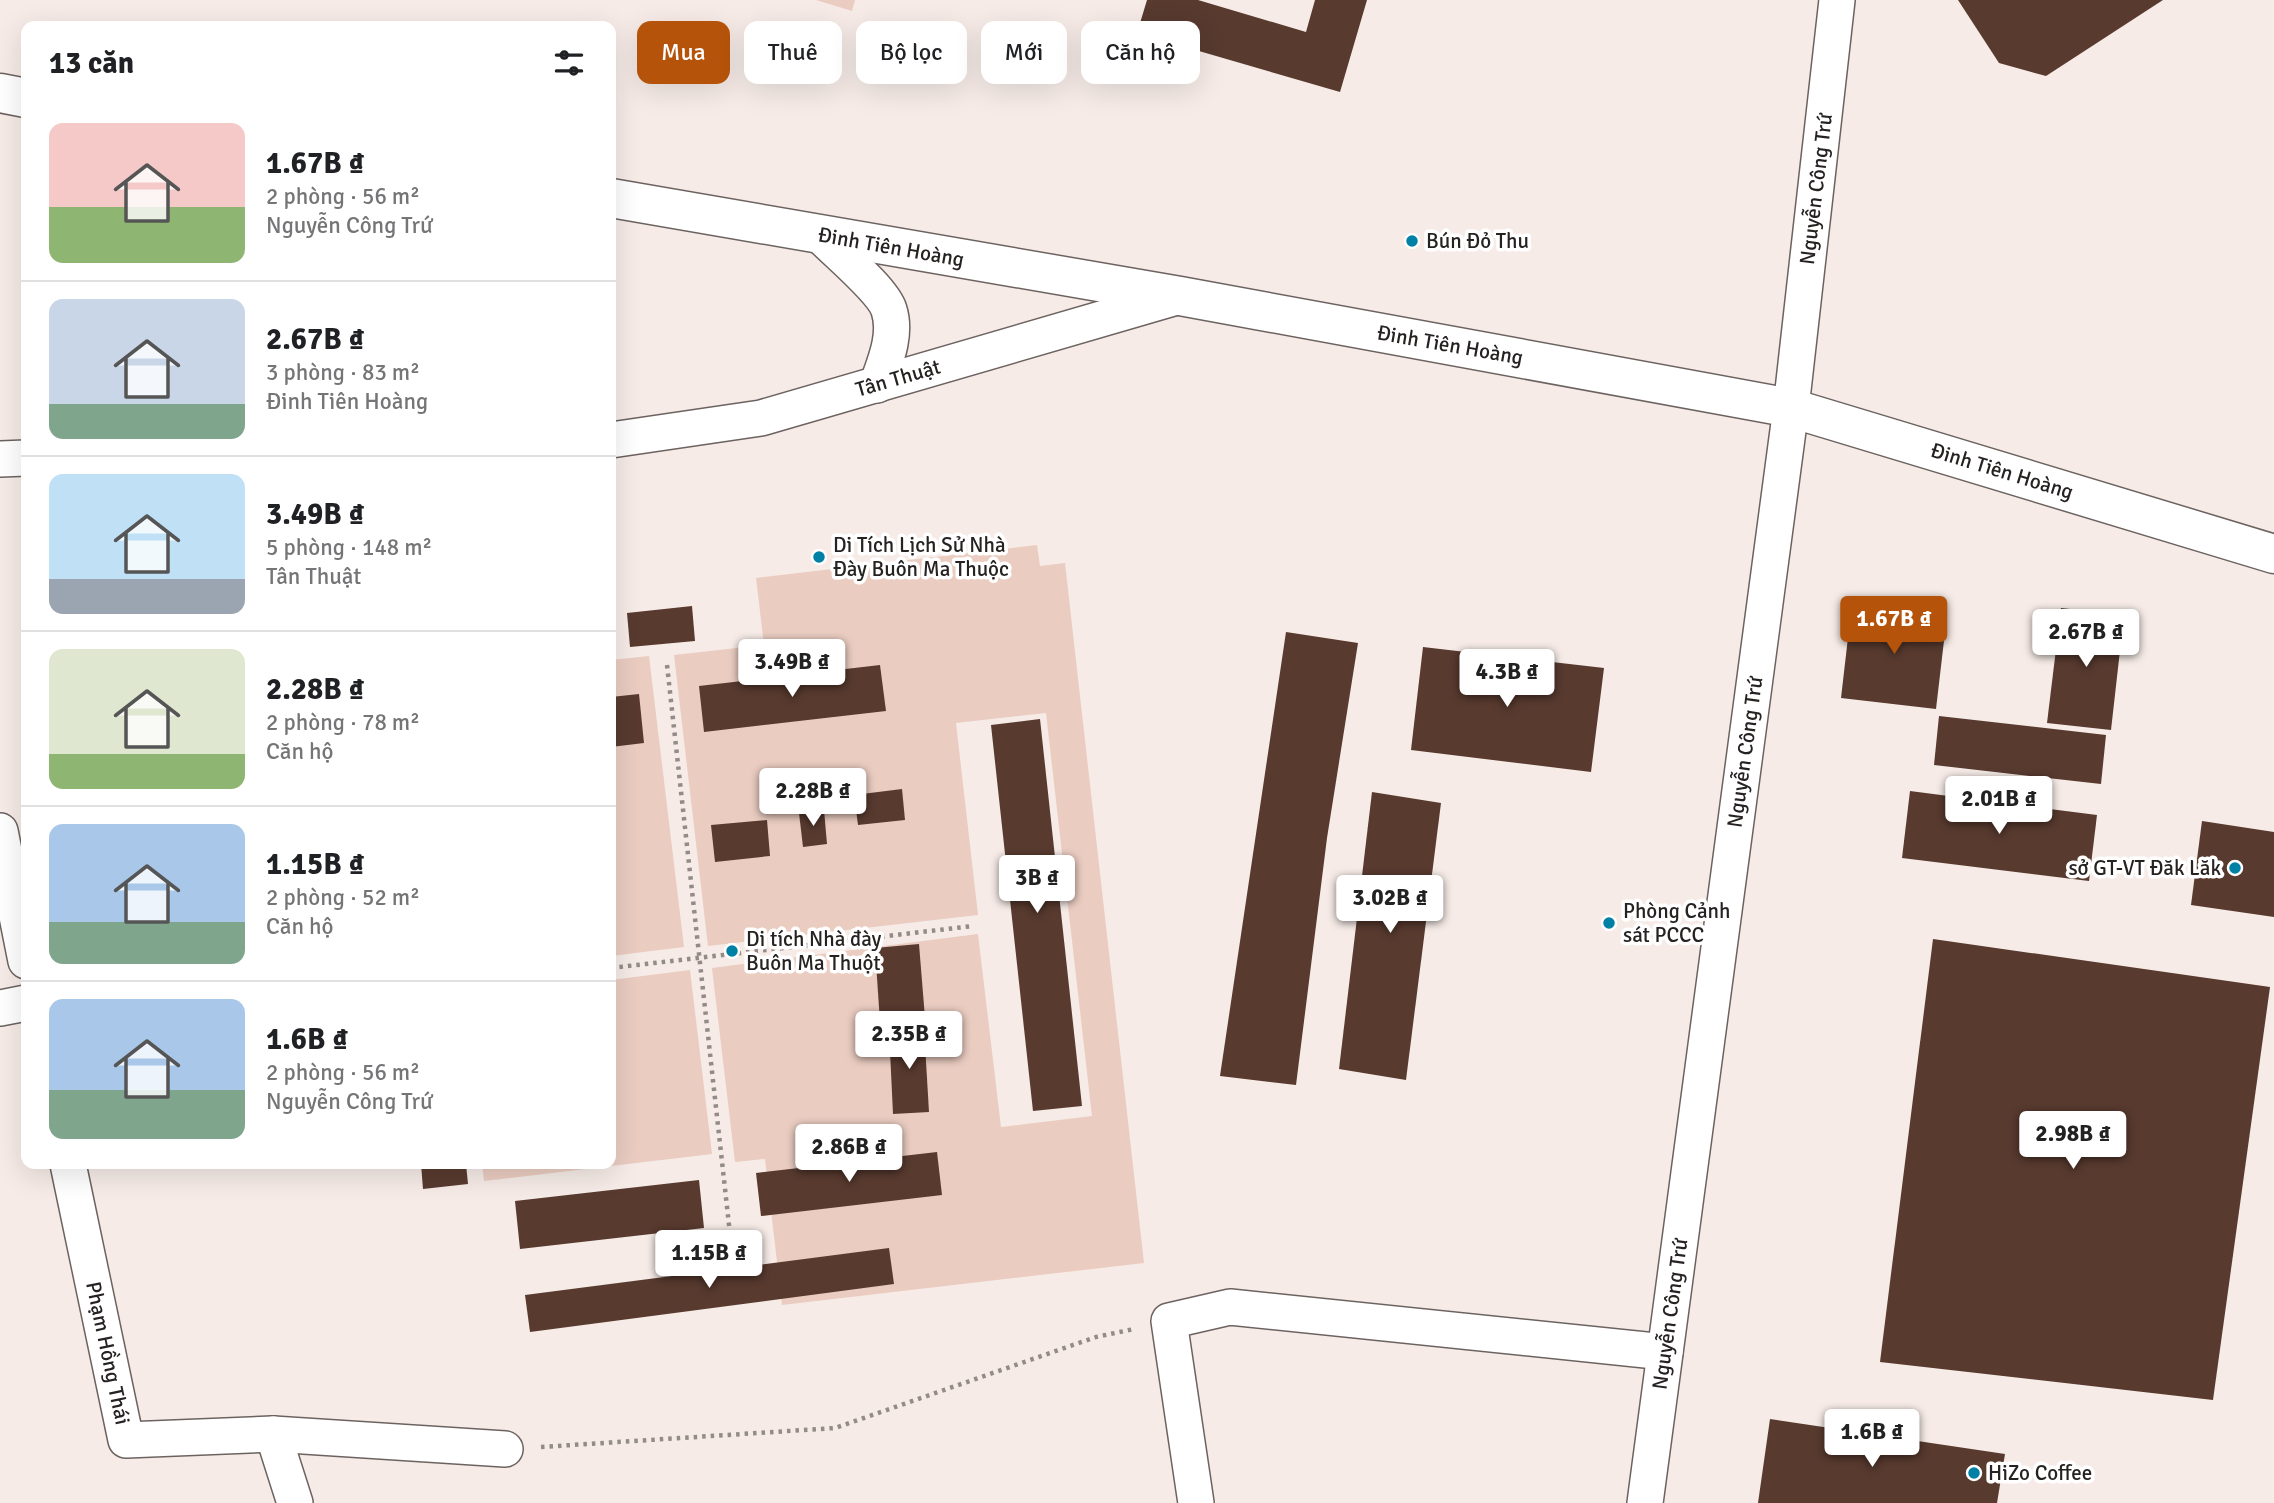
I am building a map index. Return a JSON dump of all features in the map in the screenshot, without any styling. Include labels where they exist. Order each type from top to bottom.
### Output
[{"type":"street","name":"Nguyễn Công Trứ","points":[[1645,1503],[1791,408],[1837,0]]},
{"type":"street","points":[[0,93],[21,97]]},
{"type":"street","name":"Đinh Tiên Hoàng","points":[[616,199],[1180,296],[1791,408],[2274,554]]},
{"type":"street","points":[[819,234],[880,295],[889,310],[891,338],[877,384]]},
{"type":"street","name":"Tân Thuật","points":[[616,439],[761,418],[1180,296]]},
{"type":"street","points":[[0,459],[21,458]]},
{"type":"street","points":[[0,831],[21,936]]},
{"type":"street","points":[[0,1008],[21,1004]]},
{"type":"street","name":"Phạm Hồng Thái","points":[[69,1169],[126,1440],[273,1434]]},
{"type":"street","points":[[1196,1503],[1169,1321],[1230,1307],[1665,1352]]},
{"type":"street","points":[[295,1503],[273,1434],[505,1450]]},
{"type":"path","points":[[667,665],[732,1252]]},
{"type":"path","points":[[616,967],[973,926]]},
{"type":"path","points":[[505,1450],[835,1428],[1096,1338],[1169,1321]]},
{"type":"shaded area","points":[[816,0],[855,0],[852,11]]},
{"type":"shaded area","points":[[1037,545],[1040,566],[1065,563],[1144,1263],[782,1305],[765,1159],[735,1162],[712,968],[978,934],[1001,1127],[1092,1116],[1046,713],[956,723],[978,915],[708,946],[674,655],[764,645],[756,578]]},
{"type":"shaded area","points":[[649,656],[684,947],[616,955],[616,659]]},
{"type":"shaded area","points":[[690,970],[712,1154],[616,1165],[616,979]]},
{"type":"shaded area","points":[[483,1169],[585,1169],[484,1181]]},
{"type":"building","points":[[1147,0],[1198,0],[1306,32],[1315,0],[1367,0],[1340,92],[1200,51],[1200,21],[1141,21]]},
{"type":"building","points":[[1958,0],[2163,0],[2046,76],[1999,63]]},
{"type":"building","points":[[1852,603],[1947,615],[1936,709],[1841,698]]},
{"type":"building","points":[[692,606],[695,641],[630,647],[627,613]]},
{"type":"building","points":[[2061,608],[2124,615],[2111,730],[2047,723]]},
{"type":"building","points":[[1286,632],[1358,643],[1327,838],[1296,1085],[1220,1076]]},
{"type":"building","points":[[1423,647],[1604,668],[1591,772],[1411,750]]},
{"type":"building","points":[[880,665],[886,711],[704,732],[699,686]]},
{"type":"building","points":[[639,694],[644,743],[616,746],[616,696]]},
{"type":"building","points":[[1939,716],[2106,735],[2101,784],[1934,765]]},
{"type":"building","points":[[1040,719],[1082,1106],[1033,1111],[991,725]]},
{"type":"building","points":[[902,789],[905,820],[858,825],[854,795]]},
{"type":"building","points":[[1910,791],[2097,815],[2089,881],[1902,858]]},
{"type":"building","points":[[1372,792],[1441,803],[1406,1080],[1339,1069]]},
{"type":"building","points":[[824,810],[827,844],[803,847],[799,813]]},
{"type":"building","points":[[767,820],[770,856],[715,862],[711,825]]},
{"type":"building","name":"sở GT-VT Đăk Lăk","points":[[2202,821],[2274,832],[2274,917],[2191,905]]},
{"type":"building","points":[[1933,939],[2270,987],[2213,1400],[1880,1362]]},
{"type":"building","points":[[919,944],[925,1018],[880,1022],[875,948]]},
{"type":"building","points":[[924,1028],[929,1112],[893,1114],[889,1030]]},
{"type":"building","points":[[937,1152],[942,1195],[761,1216],[756,1173]]},
{"type":"building","points":[[421,1169],[466,1169],[468,1184],[423,1189]]},
{"type":"building","points":[[699,1180],[704,1228],[520,1249],[515,1201]]},
{"type":"building","points":[[889,1248],[894,1284],[530,1332],[525,1295]]},
{"type":"building","points":[[1770,1419],[2005,1454],[1997,1503],[1758,1503]]},
{"type":"place","name":"Bún Đỏ Thu","points":[[1412,241]]},
{"type":"place","name":"Di Tích Lịch Sử Nhà Đày Buôn Ma Thuộc","points":[[819,557]]},
{"type":"place","name":"sở GT-VT Đăk Lăk","points":[[2235,868]]},
{"type":"place","name":"Phòng Cảnh sát PCCC","points":[[1609,923]]},
{"type":"place","name":"Di tích Nhà đày Buôn Ma Thuột","points":[[732,951]]},
{"type":"place","name":"HiZo Coffee","points":[[1974,1473]]}]
